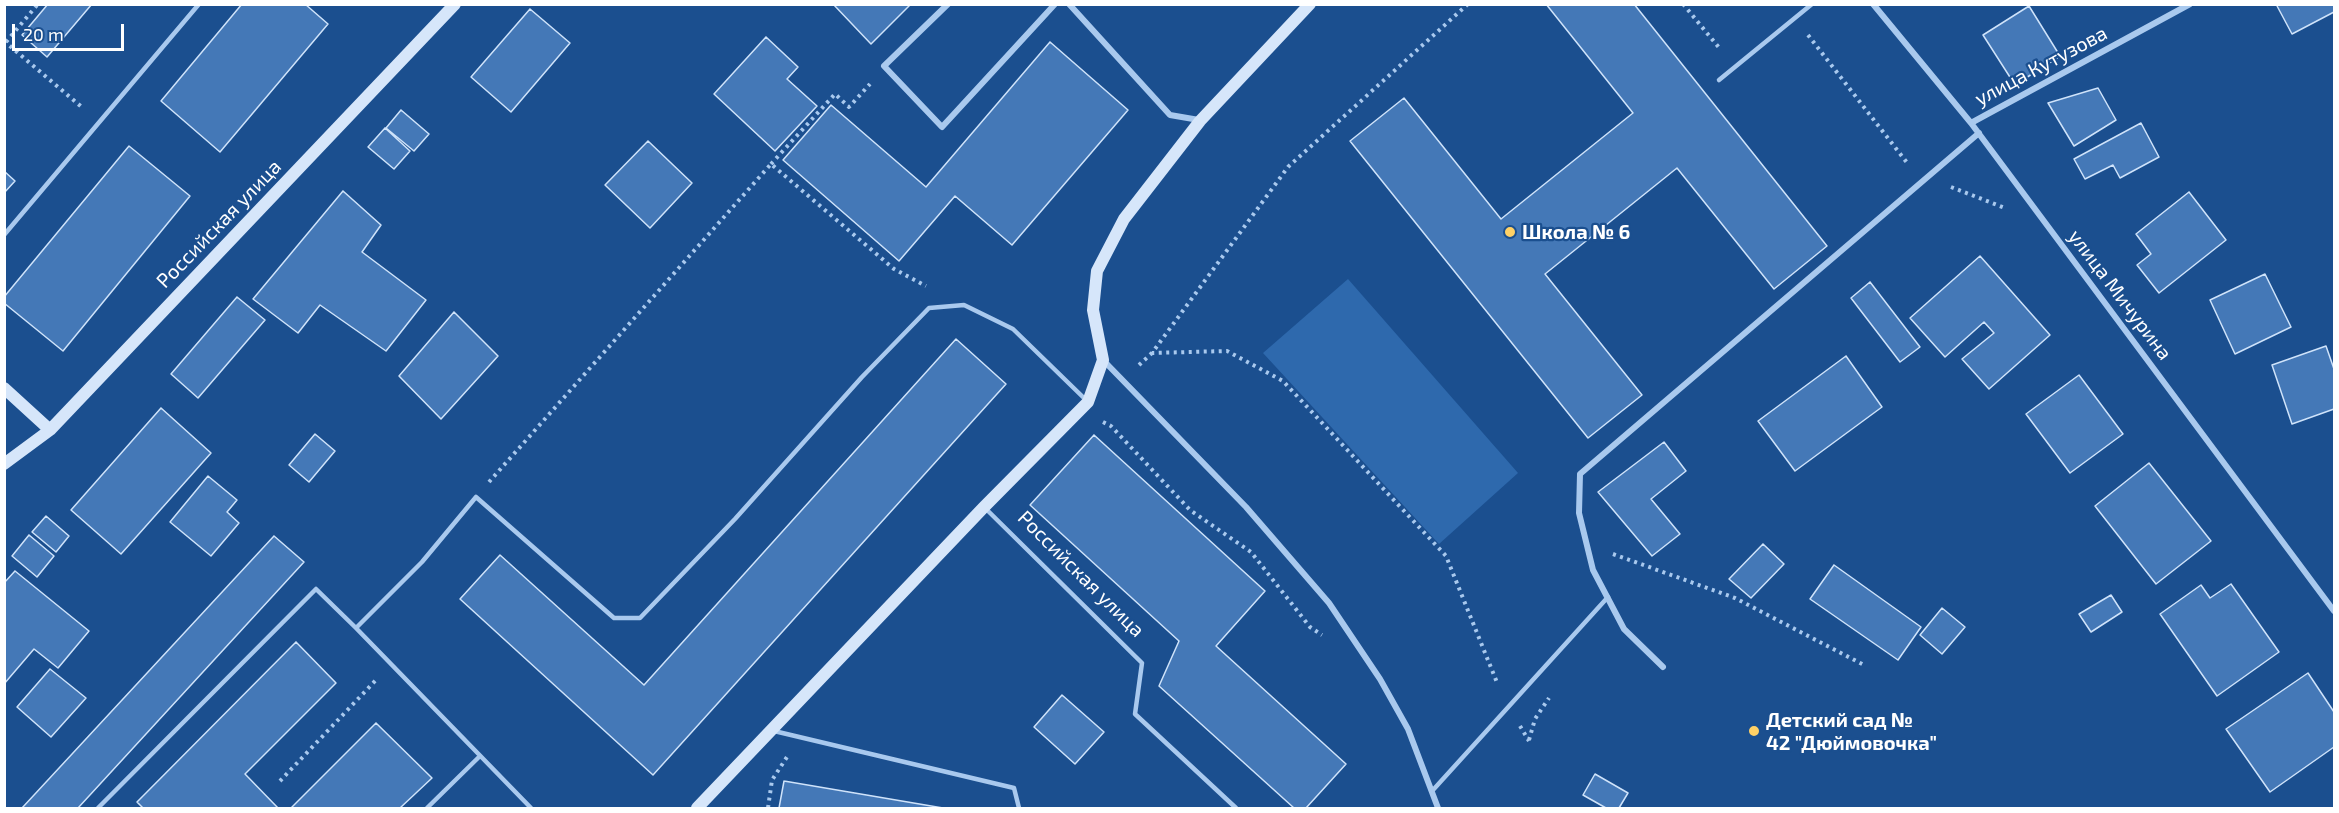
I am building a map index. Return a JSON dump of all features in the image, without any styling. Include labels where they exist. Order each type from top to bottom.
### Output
[{"type":"street","points":[[948,4],[884,66],[942,127],[1056,4]]},
{"type":"street","points":[[1069,4],[1170,115],[1200,121]]},
{"type":"street","points":[[697,808],[984,507],[1088,402],[1103,360],[1093,310],[1097,271],[1124,219],[1200,121],[1310,4]]},
{"type":"street","name":"улица Мичурина","points":[[1873,4],[1979,133],[2334,611]]},
{"type":"street","name":"улица Кутузова","points":[[1971,123],[2190,4]]},
{"type":"street","name":"Российская улица","points":[[4,464],[50,430],[450,6]]},
{"type":"street","points":[[1663,667],[1624,629],[1593,570],[1578,513],[1580,474],[1979,133]]},
{"type":"street","points":[[1103,360],[1246,507],[1329,603],[1380,679],[1408,729],[1438,808]]},
{"type":"street","points":[[4,388],[50,430]]},
{"type":"lane","points":[[4,235],[199,4]]},
{"type":"lane","points":[[1719,80],[1812,4]]},
{"type":"lane","points":[[356,628],[422,562],[476,498],[614,618],[640,618],[735,519],[862,376],[929,308],[964,305],[1013,329],[1088,402]]},
{"type":"lane","name":"Российская улица","points":[[984,507],[1142,663],[1135,714],[1236,808]]},
{"type":"lane","points":[[98,808],[316,590],[531,808]]},
{"type":"lane","points":[[1433,790],[1608,597]]},
{"type":"lane","points":[[772,730],[1014,788],[1018,808]]},
{"type":"lane","points":[[427,808],[480,756]]},
{"type":"path","points":[[38,4],[5,42],[99,122]]},
{"type":"path","points":[[1468,4],[1288,167],[1152,353],[1227,351],[1283,381],[1446,556],[1498,686],[1529,741]]},
{"type":"path","points":[[1683,4],[1735,67]]},
{"type":"path","points":[[1803,28],[1916,173],[2046,223]]},
{"type":"path","points":[[476,498],[835,94],[849,107],[884,66]]},
{"type":"path","points":[[771,164],[894,269],[964,305]]},
{"type":"path","points":[[1094,416],[1111,426],[1190,510],[1251,552],[1311,627],[1328,640]]},
{"type":"path","points":[[1587,545],[1736,598],[1864,665]]},
{"type":"path","points":[[280,781],[391,664]]},
{"type":"path","points":[[768,808],[772,780],[800,737]]},
{"type":"shaded area","points":[[1348,279],[1518,473],[1439,544],[1263,353]]},
{"type":"building","points":[[48,4],[92,4],[47,57],[22,35]]},
{"type":"building","points":[[242,4],[305,4],[328,24],[220,152],[161,101]]},
{"type":"building","points":[[833,4],[911,4],[871,44]]},
{"type":"building","name":"Школа № 6","points":[[1546,4],[1634,4],[1827,246],[1774,289],[1677,168],[1545,274],[1642,395],[1588,438],[1350,141],[1404,98],[1501,219],[1633,113]]},
{"type":"building","points":[[2276,4],[2334,4],[2334,12],[2292,34]]},
{"type":"building","points":[[2029,6],[2060,56],[2015,85],[1983,35]]},
{"type":"building","points":[[530,9],[570,43],[511,112],[471,77]]},
{"type":"building","points":[[766,37],[798,67],[787,79],[817,106],[775,151],[714,94]]},
{"type":"building","points":[[1050,42],[1128,110],[1012,245],[955,196],[899,261],[783,160],[831,105],[926,187]]},
{"type":"building","points":[[2098,88],[2116,120],[2074,146],[2048,103]]},
{"type":"building","points":[[401,110],[429,134],[414,151],[386,128]]},
{"type":"building","points":[[2141,123],[2159,157],[2120,178],[2113,165],[2085,179],[2074,159]]},
{"type":"building","points":[[385,128],[410,151],[394,169],[368,147]]},
{"type":"building","points":[[648,141],[692,183],[650,228],[605,185]]},
{"type":"building","points":[[129,146],[190,196],[63,351],[4,303],[4,297]]},
{"type":"building","points":[[4,171],[15,181],[4,193]]},
{"type":"building","points":[[343,191],[381,225],[362,252],[426,300],[386,351],[320,305],[298,333],[253,299]]},
{"type":"building","points":[[2189,192],[2226,240],[2159,293],[2137,265],[2151,254],[2136,234]]},
{"type":"building","points":[[1980,256],[2050,335],[1989,389],[1962,359],[1994,333],[1984,322],[1945,357],[1910,318]]},
{"type":"building","points":[[2265,274],[2291,327],[2235,354],[2210,300]]},
{"type":"building","points":[[1870,282],[1920,347],[1900,362],[1851,298]]},
{"type":"building","points":[[237,297],[265,320],[198,398],[171,374]]},
{"type":"building","points":[[454,312],[498,356],[441,419],[399,376]]},
{"type":"building","points":[[956,339],[1006,384],[653,775],[460,599],[500,555],[644,685]]},
{"type":"building","points":[[2326,346],[2334,369],[2334,409],[2292,424],[2272,365]]},
{"type":"building","points":[[1846,356],[1882,407],[1795,471],[1758,421]]},
{"type":"building","points":[[2079,375],[2123,434],[2070,473],[2026,414]]},
{"type":"building","points":[[161,408],[211,453],[121,554],[71,510]]},
{"type":"building","points":[[315,434],[335,451],[309,482],[289,465]]},
{"type":"building","points":[[1094,435],[1265,591],[1216,646],[1346,764],[1306,808],[1294,808],[1159,686],[1179,641],[1030,505]]},
{"type":"building","points":[[1664,442],[1686,471],[1651,499],[1680,534],[1652,556],[1598,492]]},
{"type":"building","points":[[2149,463],[2211,541],[2156,584],[2095,506]]},
{"type":"building","points":[[208,476],[237,500],[227,512],[239,523],[211,556],[170,522]]},
{"type":"building","points":[[46,516],[69,536],[56,552],[32,532]]},
{"type":"building","points":[[29,535],[54,556],[37,577],[12,556]]},
{"type":"building","points":[[274,536],[304,562],[78,808],[22,808]]},
{"type":"building","points":[[1763,544],[1784,564],[1751,598],[1729,579]]},
{"type":"building","points":[[1834,565],[1921,627],[1898,660],[1810,599]]},
{"type":"building","points":[[15,571],[89,631],[58,668],[34,649],[4,684],[4,583]]},
{"type":"building","points":[[2231,584],[2279,652],[2217,696],[2160,614],[2201,585],[2210,598]]},
{"type":"building","points":[[2111,595],[2122,612],[2091,632],[2079,614]]},
{"type":"building","points":[[1942,608],[1965,627],[1942,654],[1920,635]]},
{"type":"building","points":[[296,642],[336,683],[245,774],[278,808],[143,808],[137,802]]},
{"type":"building","points":[[50,669],[86,698],[51,737],[17,707]]},
{"type":"building","points":[[2308,673],[2334,712],[2334,747],[2270,792],[2226,729]]},
{"type":"building","points":[[1062,695],[1104,732],[1075,764],[1034,727]]},
{"type":"building","points":[[376,723],[432,778],[400,808],[291,808]]},
{"type":"building","points":[[1595,774],[1628,793],[1619,808],[1606,808],[1583,795]]},
{"type":"building","points":[[784,781],[943,808],[779,808]]},
{"type":"place","name":"Школа № 6","points":[[1510,232]]},
{"type":"place","name":"Детский сад № 42 \"Дюймовочка\"","points":[[1754,731]]}]
